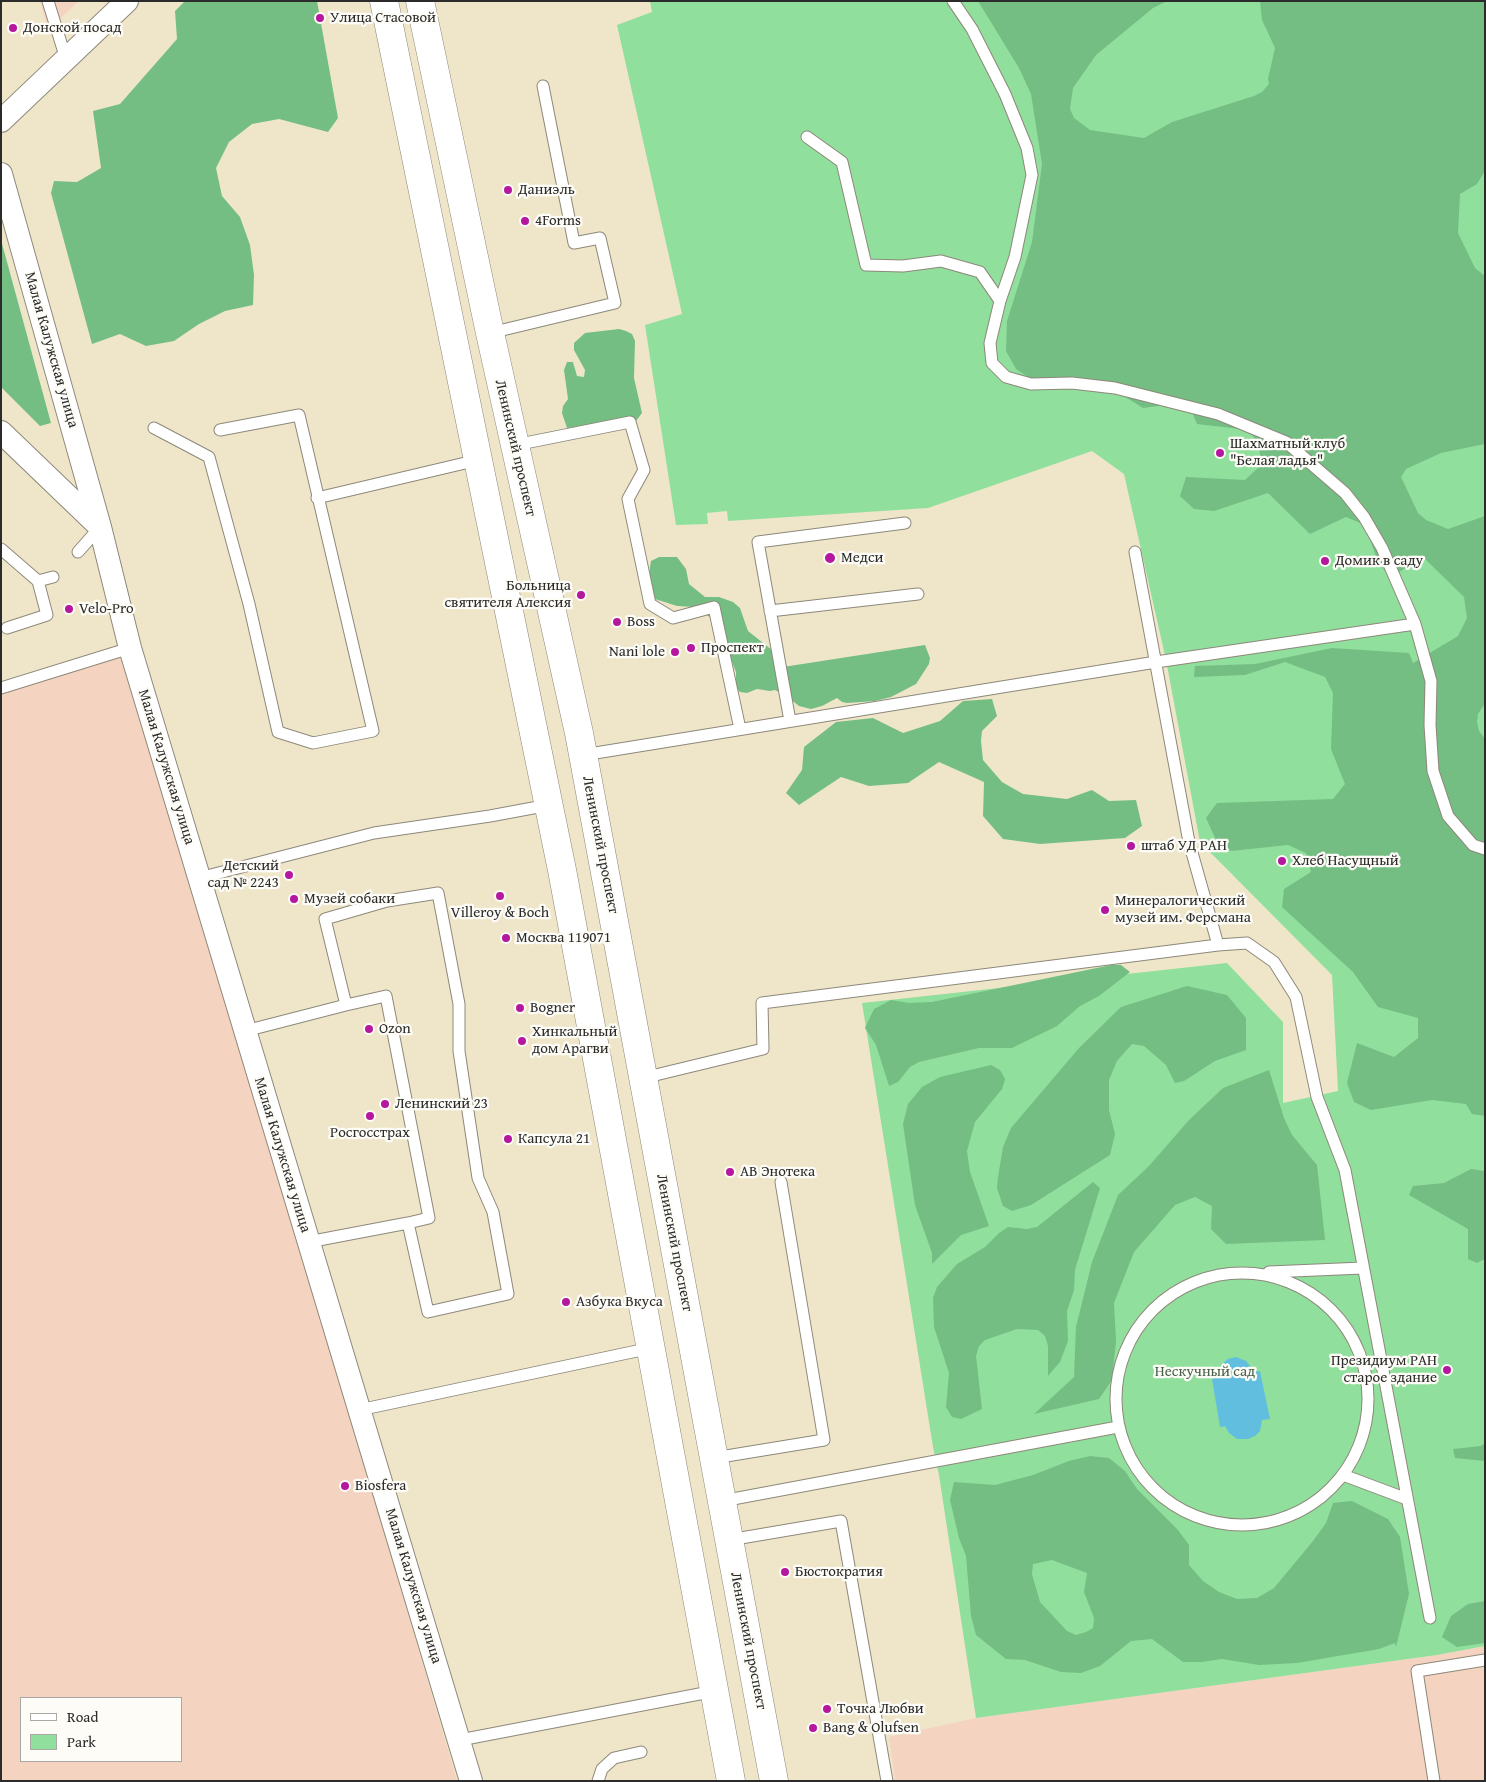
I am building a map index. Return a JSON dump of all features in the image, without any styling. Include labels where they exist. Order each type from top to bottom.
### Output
[{"type":"main road","points":[[384,1],[548,804],[731,1781]]},
{"type":"main road","name":"Ленинский проспект","points":[[420,1],[514,445],[583,755],[774,1781]]},
{"type":"street","points":[[1,121],[127,1]]},
{"type":"street","name":"Малая Калужская улица","points":[[1,174],[100,527],[130,648],[471,1781]]},
{"type":"street","points":[[1,432],[100,527]]},
{"type":"lane","points":[[48,1],[66,59]]},
{"type":"lane","points":[[953,1],[972,29],[1004,94],[1027,148],[1032,175],[1016,257],[1000,301],[990,344],[992,363],[1006,377],[1031,384],[1072,383],[1115,388],[1218,414],[1286,442],[1345,493],[1364,517],[1382,548],[1415,624],[1431,681],[1430,725],[1433,772],[1448,816],[1473,845],[1485,849]]},
{"type":"lane","points":[[490,333],[615,303],[600,238],[574,243],[543,86]]},
{"type":"lane","points":[[807,137],[842,162],[866,265],[903,266],[941,261],[980,272],[1000,301]]},
{"type":"lane","points":[[154,428],[209,457],[249,604],[278,732],[313,743],[373,730],[299,415],[220,430]]},
{"type":"lane","points":[[514,445],[630,422],[644,470],[628,499],[650,604],[674,618],[714,607],[740,729]]},
{"type":"lane","points":[[317,498],[478,460]]},
{"type":"lane","points":[[790,721],[758,542],[905,523]]},
{"type":"lane","points":[[78,552],[100,527]]},
{"type":"lane","points":[[1,549],[38,581],[47,615],[7,628]]},
{"type":"lane","points":[[1135,552],[1189,842],[1218,945]]},
{"type":"lane","points":[[38,581],[53,577]]},
{"type":"lane","points":[[770,611],[918,594]]},
{"type":"lane","points":[[583,755],[1156,662],[1415,624]]},
{"type":"lane","points":[[1,688],[130,648]]},
{"type":"lane","points":[[199,878],[374,833],[490,816],[548,804]]},
{"type":"lane","points":[[346,1005],[325,919],[387,902],[438,893],[459,1004],[459,1051],[478,1178],[493,1212],[508,1294],[428,1312],[408,1223]]},
{"type":"lane","points":[[643,1078],[764,1049],[762,1003],[1218,945],[1247,943],[1274,962],[1296,997],[1317,1096],[1345,1170],[1430,1618]]},
{"type":"lane","points":[[245,1031],[386,996],[429,1218],[308,1242]]},
{"type":"lane","points":[[714,1458],[824,1440],[781,1182]]},
{"type":"lane","points":[[1250,1273],[1281,1279],[1296,1285],[1316,1297],[1339,1319],[1349,1332],[1360,1353],[1366,1376],[1368,1402],[1366,1419],[1356,1452],[1343,1475],[1325,1494],[1304,1509],[1280,1519],[1263,1523],[1230,1524],[1199,1517],[1170,1502],[1146,1480],[1129,1454],[1118,1427],[1116,1395],[1120,1367],[1130,1340],[1146,1317],[1167,1298],[1191,1284],[1218,1275],[1250,1273],[1363,1268]]},
{"type":"lane","points":[[360,1410],[651,1348]]},
{"type":"lane","points":[[722,1501],[1118,1427]]},
{"type":"lane","points":[[1343,1475],[1407,1499]]},
{"type":"lane","points":[[729,1540],[841,1521],[886,1781]]},
{"type":"lane","points":[[1434,1781],[1417,1671],[1485,1660]]},
{"type":"lane","points":[[460,1740],[715,1691]]},
{"type":"lane","points":[[598,1781],[602,1769],[614,1758],[641,1752]]},
{"type":"shaded area","points":[[40,1],[79,1],[48,30]]},
{"type":"shaded area","points":[[125,647],[457,1781],[1,1781],[1,684]]},
{"type":"shaded area","points":[[1485,1646],[1485,1781],[895,1781],[889,1737],[976,1718],[1437,1655]]},
{"type":"green space","points":[[185,1],[317,1],[338,118],[328,132],[279,119],[252,124],[229,142],[216,168],[222,196],[240,217],[250,245],[254,275],[253,305],[225,311],[199,324],[174,341],[146,346],[120,334],[92,344],[51,193],[54,181],[77,182],[101,168],[93,111],[120,104],[177,39],[175,11]]},
{"type":"green space","name":"Нескучный сад","points":[[650,1],[1485,1],[1485,1646],[1437,1655],[976,1718],[939,1475],[862,1003],[1227,963],[1283,1022],[1283,1103],[1338,1091],[1332,975],[1200,842],[1166,660],[1124,474],[1092,451],[928,508],[728,521],[727,511],[707,513],[708,524],[676,525],[645,325],[682,314],[617,25],[652,12]]},
{"type":"green space","points":[[978,1],[1167,1],[1153,8],[1096,55],[1073,88],[1070,109],[1074,118],[1090,130],[1144,138],[1172,122],[1254,96],[1262,92],[1269,84],[1268,79],[1275,48],[1262,20],[1260,1],[1485,1],[1485,171],[1477,184],[1460,194],[1458,233],[1475,268],[1485,276],[1485,444],[1441,453],[1406,469],[1401,477],[1418,513],[1426,520],[1448,529],[1485,516],[1485,703],[1478,714],[1477,722],[1479,731],[1485,739],[1485,1116],[1472,1114],[1466,1104],[1432,1100],[1371,1110],[1354,1102],[1347,1083],[1357,1043],[1394,1057],[1418,1038],[1418,1018],[1378,1007],[1353,972],[1282,907],[1284,889],[1311,872],[1306,853],[1288,845],[1231,851],[1216,840],[1206,818],[1217,803],[1333,799],[1345,784],[1331,749],[1333,693],[1325,677],[1285,662],[1245,675],[1194,677],[1195,666],[1255,664],[1332,648],[1409,653],[1413,663],[1458,636],[1467,618],[1464,597],[1422,556],[1391,578],[1378,562],[1365,525],[1346,517],[1310,534],[1268,493],[1214,511],[1194,509],[1180,496],[1186,477],[1245,480],[1261,465],[1259,445],[1249,430],[1197,424],[1190,407],[1181,403],[1143,408],[1111,388],[1040,385],[1016,369],[1006,351],[1007,321],[1032,242],[1042,164],[1031,94],[1019,68]]},
{"type":"green space","points":[[1,240],[51,423],[40,426],[1,387]]},
{"type":"green space","points":[[619,329],[632,334],[635,341],[634,378],[642,413],[636,421],[629,423],[567,428],[562,413],[563,406],[568,399],[564,370],[567,362],[573,362],[577,376],[584,377],[585,370],[574,350],[574,343],[585,333]]},
{"type":"green space","points":[[659,557],[677,557],[686,569],[689,584],[705,597],[719,597],[733,602],[740,608],[748,631],[772,650],[783,667],[925,645],[930,658],[929,664],[916,684],[891,697],[875,701],[847,703],[837,698],[822,706],[811,709],[799,706],[775,690],[757,689],[747,693],[740,692],[736,688],[736,672],[725,632],[713,619],[694,607],[677,606],[655,599],[652,594],[649,578],[651,561]]},
{"type":"green space","points":[[992,699],[997,716],[982,731],[983,760],[1002,782],[1023,794],[1067,799],[1092,790],[1109,801],[1136,800],[1142,826],[1125,838],[1040,844],[1003,839],[983,816],[984,782],[939,762],[908,783],[869,786],[841,777],[799,805],[786,793],[802,770],[804,747],[836,722],[873,718],[903,733],[940,721],[963,701]]},
{"type":"green space","points":[[1111,965],[1121,965],[1130,972],[1099,996],[1080,1006],[1057,1026],[1012,1048],[979,1048],[919,1062],[910,1067],[898,1082],[889,1086],[876,1045],[865,1028],[874,1009],[891,1000],[909,1003],[932,1002]]},
{"type":"green space","points":[[1187,986],[1227,995],[1246,1018],[1246,1050],[1215,1061],[1184,1081],[1175,1083],[1166,1065],[1144,1046],[1132,1044],[1117,1061],[1109,1080],[1109,1110],[1115,1134],[1110,1155],[1031,1205],[1012,1211],[1003,1206],[997,1188],[998,1177],[1003,1147],[1011,1128],[1079,1048],[1121,1007]]},
{"type":"green space","points":[[991,1065],[1000,1070],[1005,1079],[1002,1089],[975,1122],[967,1151],[970,1172],[989,1226],[961,1235],[932,1264],[932,1253],[915,1205],[903,1124],[908,1104],[922,1087],[940,1077]]},
{"type":"green space","points":[[1269,1070],[1284,1118],[1292,1135],[1317,1165],[1325,1240],[1226,1244],[1211,1229],[1212,1206],[1195,1197],[1175,1205],[1134,1252],[1114,1303],[1116,1341],[1112,1380],[1099,1399],[1034,1414],[1074,1377],[1076,1327],[1092,1262],[1118,1195],[1149,1166],[1189,1120],[1223,1088]]},
{"type":"green space","points":[[1471,1169],[1485,1171],[1485,1259],[1477,1263],[1468,1259],[1468,1229],[1409,1195],[1413,1186],[1444,1183]]},
{"type":"green space","points":[[1093,1182],[1100,1188],[1075,1270],[1074,1290],[1067,1311],[1068,1341],[1060,1362],[1048,1376],[1048,1346],[1045,1336],[1038,1330],[1017,1329],[985,1340],[979,1346],[976,1356],[982,1409],[961,1419],[952,1417],[946,1407],[949,1373],[934,1327],[933,1298],[937,1287],[957,1264],[985,1247],[999,1233],[1008,1227],[1027,1229],[1037,1227]]},
{"type":"green space","points":[[1485,1443],[1485,1461],[1455,1458],[1453,1449],[1481,1446]]},
{"type":"green space","points":[[1090,1456],[1109,1458],[1125,1471],[1137,1489],[1178,1530],[1189,1545],[1189,1565],[1203,1581],[1219,1592],[1237,1599],[1257,1598],[1274,1588],[1326,1523],[1333,1503],[1352,1501],[1388,1519],[1400,1537],[1409,1594],[1396,1647],[1395,1643],[1379,1649],[1297,1663],[1259,1665],[1222,1659],[1183,1662],[1152,1639],[1131,1641],[1100,1666],[1081,1673],[1061,1672],[1025,1660],[1006,1659],[976,1635],[971,1616],[966,1556],[959,1538],[950,1500],[954,1482],[995,1485],[1033,1475],[1069,1461]],"holes":[[[1052,1560],[1087,1573],[1084,1592],[1094,1618],[1093,1628],[1076,1635],[1067,1631],[1040,1602],[1032,1574],[1033,1564]]]},
{"type":"green space","points":[[1485,1601],[1485,1643],[1457,1647],[1442,1637],[1451,1616],[1468,1604]]},
{"type":"water","points":[[1236,1357],[1246,1361],[1251,1367],[1252,1372],[1260,1371],[1270,1419],[1262,1420],[1260,1431],[1248,1439],[1237,1439],[1229,1433],[1225,1426],[1220,1427],[1212,1379],[1218,1378],[1221,1365],[1228,1359]]},
{"type":"place","name":"Улица Стасовой","points":[[320,18]]},
{"type":"place","name":"Донской посад","points":[[13,28]]},
{"type":"place","name":"Даниэль","points":[[508,190]]},
{"type":"place","name":"4Forms","points":[[525,221]]},
{"type":"place","name":"Шахматный клуб \"Белая ладья\"","points":[[1220,453]]},
{"type":"place","name":"Медси","points":[[830,558]]},
{"type":"place","name":"Домик в саду","points":[[1325,561]]},
{"type":"place","name":"Больница святителя Алексия","points":[[581,595]]},
{"type":"place","name":"Velo-Pro","points":[[69,609]]},
{"type":"place","name":"Boss","points":[[617,622]]},
{"type":"place","name":"Проспект","points":[[691,648]]},
{"type":"place","name":"Nani lole","points":[[675,652]]},
{"type":"place","name":"штаб УД РАН","points":[[1131,846]]},
{"type":"place","name":"Хлеб Насущный","points":[[1282,861]]},
{"type":"place","name":"Детский сад № 2243","points":[[289,875]]},
{"type":"place","name":"Villeroy & Boch","points":[[500,896]]},
{"type":"place","name":"Музей собаки","points":[[294,899]]},
{"type":"place","name":"Минералогический музей им. Ферсмана","points":[[1105,910]]},
{"type":"place","name":"Москва 119071","points":[[506,938]]},
{"type":"place","name":"Bogner","points":[[520,1008]]},
{"type":"place","name":"Ozon","points":[[369,1029]]},
{"type":"place","name":"Хинкальный дом Арагви","points":[[522,1041]]},
{"type":"place","name":"Ленинский 23","points":[[385,1104]]},
{"type":"place","name":"Росгосстрах","points":[[370,1116]]},
{"type":"place","name":"Капсула 21","points":[[508,1139]]},
{"type":"place","name":"АВ Энотека","points":[[730,1172]]},
{"type":"place","name":"Азбука Вкуса","points":[[566,1302]]},
{"type":"place","name":"Президиум РАН старое здание","points":[[1447,1370]]},
{"type":"place","name":"Biosfera","points":[[345,1486]]},
{"type":"place","name":"Бюстократия","points":[[785,1572]]},
{"type":"place","name":"Точка Любви","points":[[827,1709]]},
{"type":"place","name":"Bang & Olufsen","points":[[813,1728]]}]
